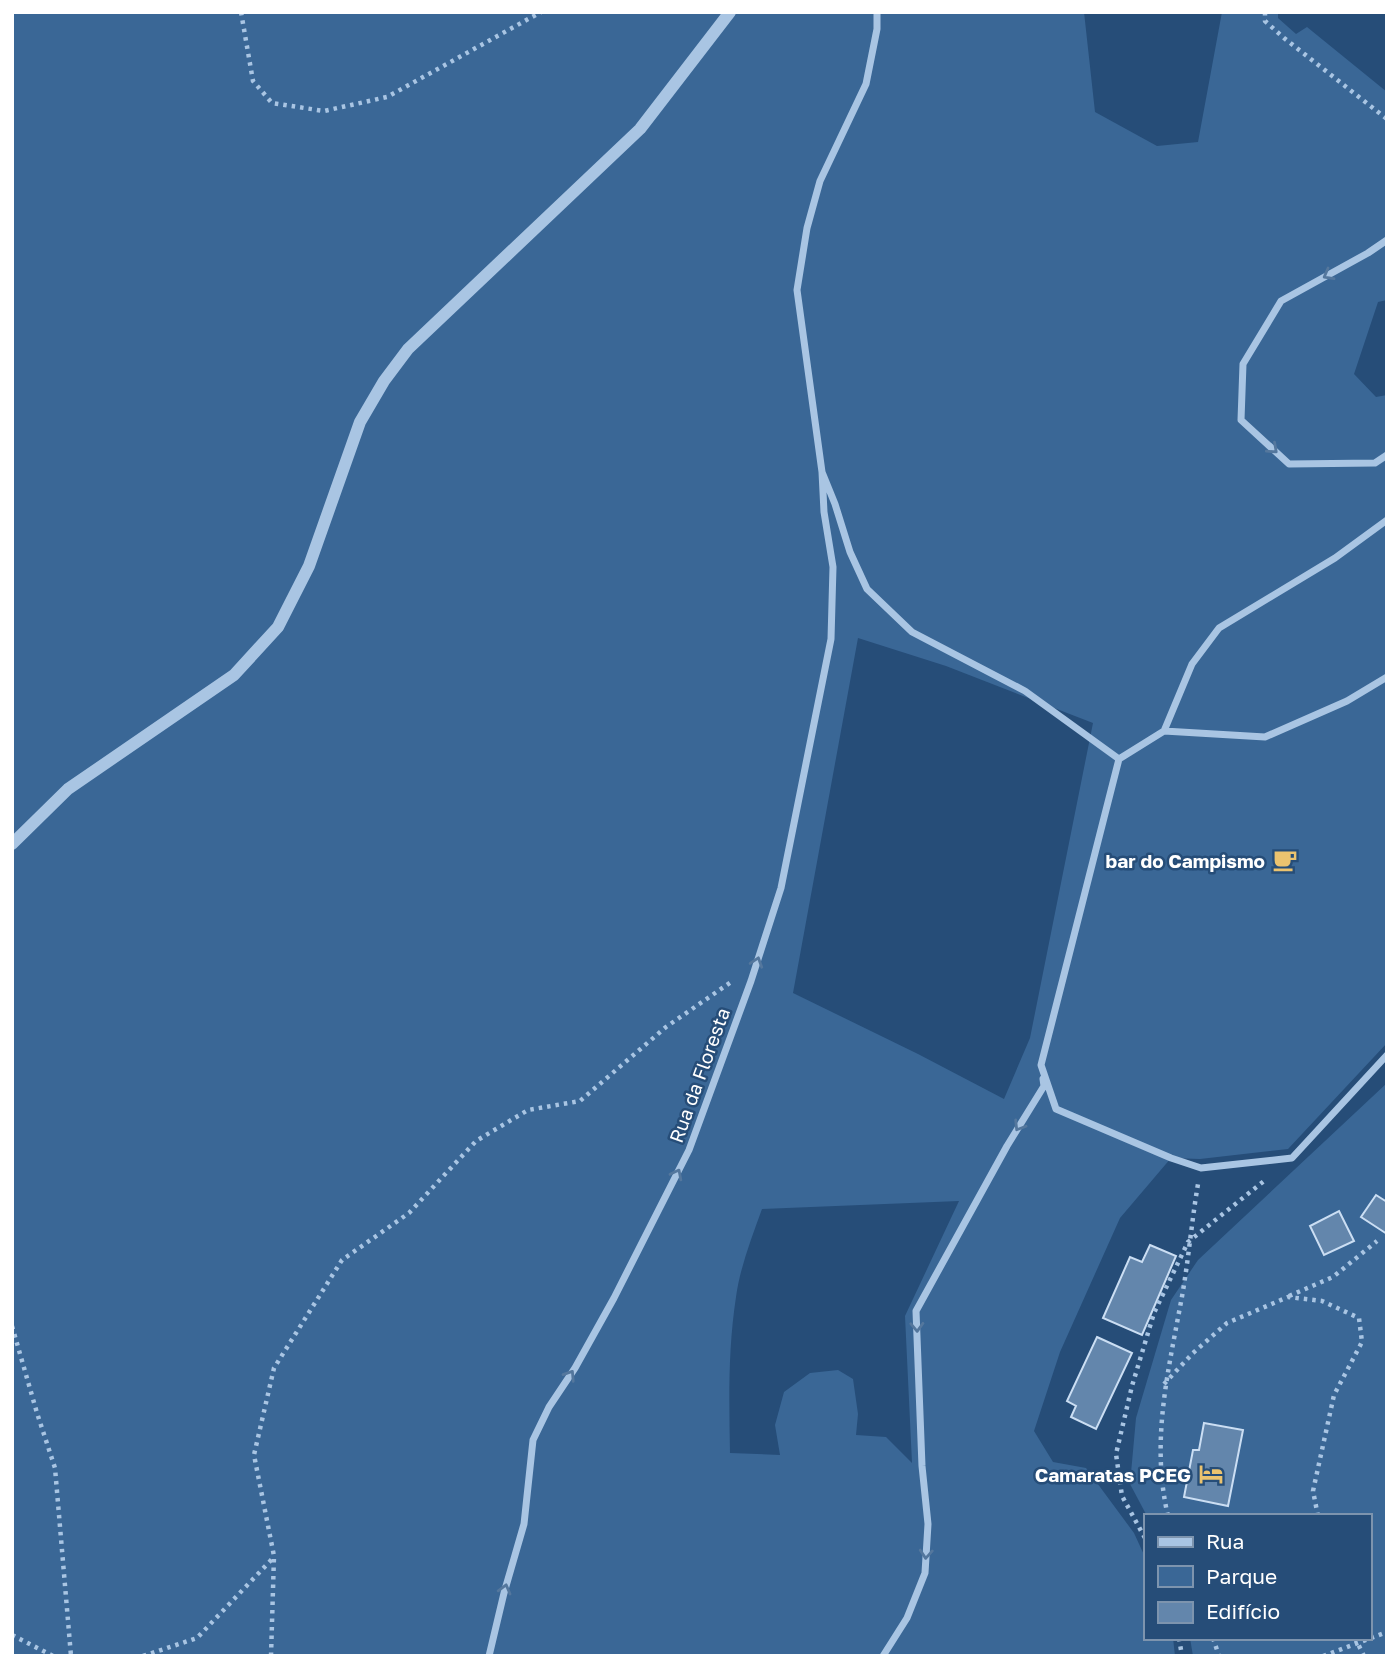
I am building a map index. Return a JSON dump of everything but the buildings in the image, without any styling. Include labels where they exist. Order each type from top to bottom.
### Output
[{"type":"street","points":[[12,844],[68,789],[234,675],[278,627],[309,566],[360,422],[384,381],[408,349],[640,129],[730,12]]},
{"type":"street","points":[[877,12],[877,29],[866,84],[820,181],[807,228],[797,290],[822,472],[850,552],[867,589],[912,632],[1025,691],[1119,759]]},
{"type":"street","points":[[1387,240],[1281,301],[1243,364],[1241,421],[1289,464],[1375,463],[1387,455]]},
{"type":"street","name":"Rua da Floresta","points":[[489,1656],[524,1524],[533,1440],[614,1298],[689,1150],[751,981],[781,888],[831,639],[833,567],[824,512],[822,472]]},
{"type":"street","points":[[883,1656],[907,1618],[925,1573],[928,1524],[922,1466],[916,1311],[1007,1146],[1044,1086],[1041,1065],[1119,759],[1164,730],[1192,664],[1219,628],[1335,558],[1387,520]]},
{"type":"street","points":[[1164,730],[1265,737],[1347,701],[1387,677]]},
{"type":"street","points":[[1041,1065],[1056,1109],[1201,1168],[1292,1158],[1387,1055]]},
{"type":"path","points":[[241,12],[253,81],[272,103],[324,111],[387,97],[541,12]]},
{"type":"path","points":[[1265,12],[1265,21],[1284,38],[1387,119]]},
{"type":"path","points":[[271,1656],[274,1556],[254,1455],[274,1368],[342,1260],[409,1213],[476,1141],[528,1110],[580,1101],[666,1027],[732,982],[751,981]]},
{"type":"path","points":[[1144,1536],[1122,1496],[1116,1454],[1132,1386],[1154,1313],[1188,1242],[1292,1158]]},
{"type":"path","points":[[1167,1514],[1160,1448],[1164,1384],[1181,1305],[1188,1242],[1201,1168]]},
{"type":"path","points":[[1164,1384],[1227,1322],[1334,1278],[1377,1241]]},
{"type":"path","points":[[1288,1297],[1322,1301],[1359,1318],[1362,1342],[1334,1395],[1313,1490],[1318,1514]]},
{"type":"path","points":[[12,1326],[55,1468],[71,1656]]},
{"type":"path","points":[[144,1656],[197,1639],[274,1556]]},
{"type":"path","points":[[12,1635],[53,1656]]},
{"type":"path","points":[[1323,1656],[1356,1641],[1364,1656]]},
{"type":"green space","points":[[12,12],[1084,12],[1095,112],[1157,146],[1198,142],[1222,12],[1278,12],[1278,18],[1296,34],[1307,27],[1387,92],[1387,300],[1378,302],[1354,374],[1376,397],[1387,395],[1387,1043],[1288,1149],[1200,1159],[1171,1158],[1120,1218],[1060,1352],[1034,1431],[1053,1462],[1086,1468],[1134,1533],[1144,1555],[1144,1640],[1173,1640],[1175,1656],[12,1656]],"holes":[[[858,638],[946,666],[1093,723],[1030,1038],[1004,1099],[793,993]],[[959,1201],[905,1316],[912,1463],[886,1437],[856,1435],[858,1414],[853,1379],[838,1370],[810,1373],[784,1392],[775,1425],[780,1455],[730,1453],[733,1316],[740,1275],[762,1209]]]},
{"type":"green space","points":[[1387,1083],[1387,1656],[1193,1656],[1190,1640],[1371,1640],[1371,1514],[1146,1514],[1130,1484],[1136,1418],[1171,1300],[1198,1260]]},
{"type":"place","name":"bar do Campismo","points":[[1285,860]]},
{"type":"place","name":"Camaratas PCEG","points":[[1211,1474]]}]
